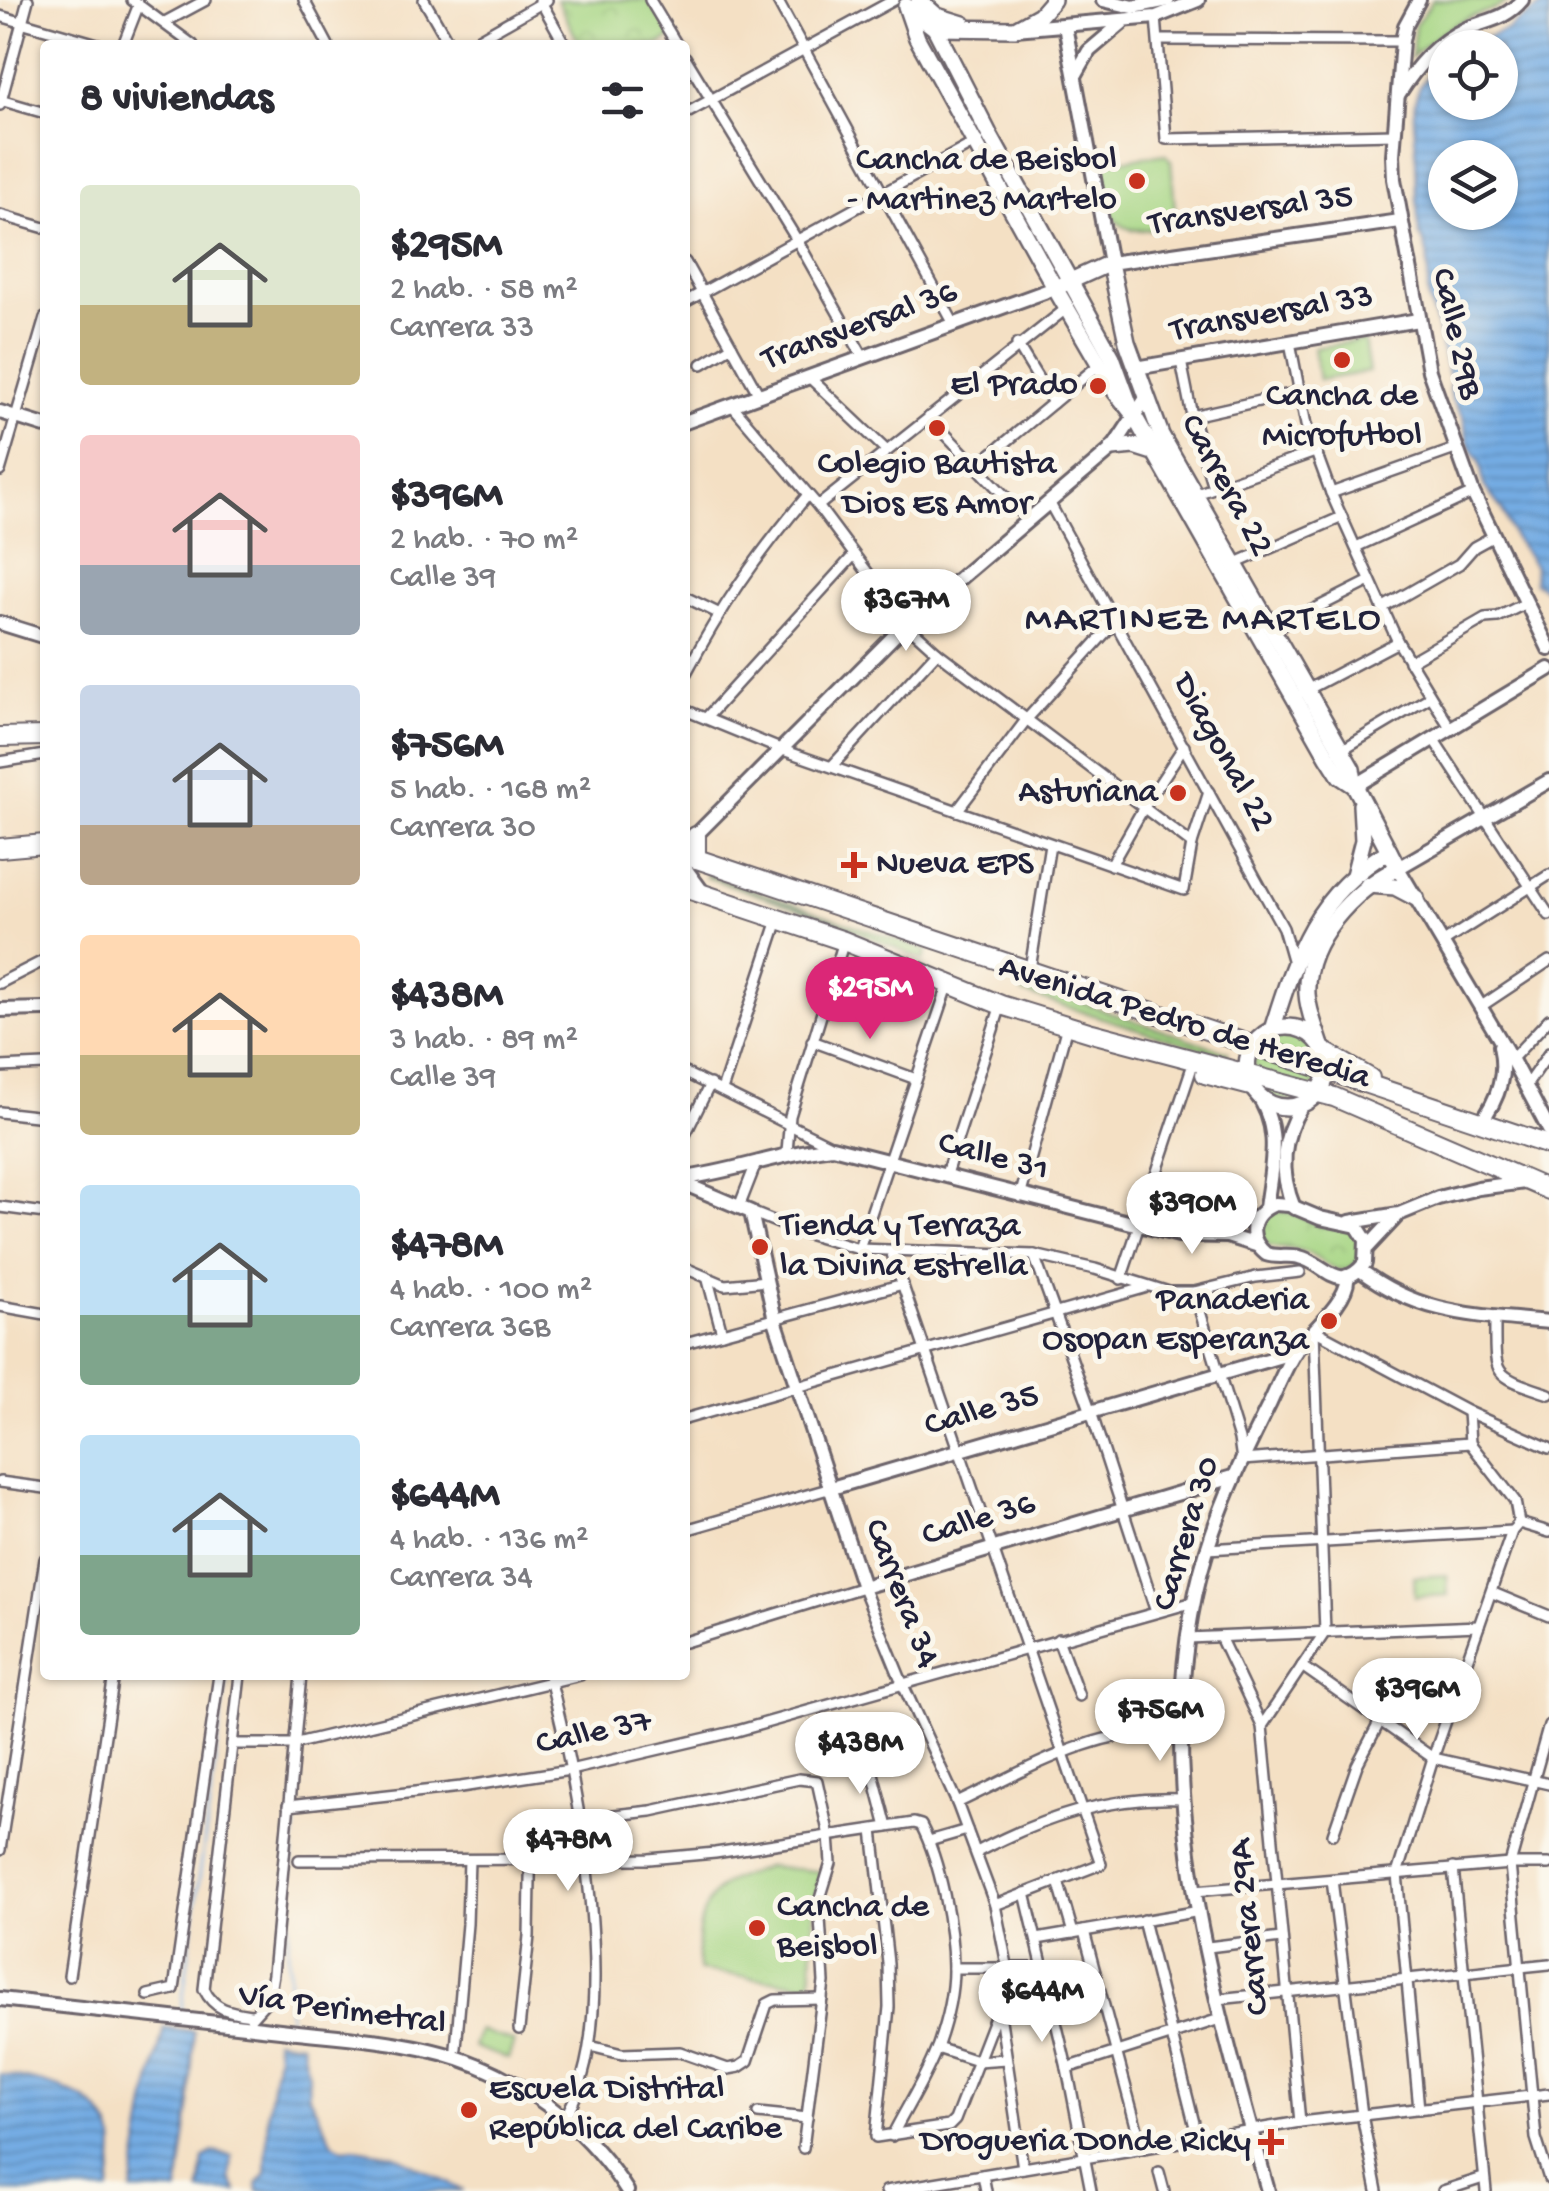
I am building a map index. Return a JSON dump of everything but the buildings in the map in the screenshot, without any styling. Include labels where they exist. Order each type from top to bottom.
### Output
[{"type":"highway","points":[[0,737],[40,736]]},
{"type":"highway","points":[[0,848],[40,844]]},
{"type":"highway","name":"Avenida Pedro de Heredia","points":[[690,853],[1209,1033],[1262,1038],[1324,1056],[1406,1097],[1549,1146]]},
{"type":"highway","name":"Avenida Pedro de Heredia","points":[[690,890],[844,941],[1001,1005],[1251,1084],[1398,1124],[1549,1190]]},
{"type":"highway","points":[[1092,1034],[1148,1059],[1251,1084]]},
{"type":"main road","points":[[905,1],[935,28],[1015,29],[1040,14],[1053,0]]},
{"type":"main road","points":[[905,1],[937,16],[980,28]]},
{"type":"main road","name":"Carrera 22","points":[[905,1],[917,38],[973,144],[1062,284],[1067,308],[1101,357]]},
{"type":"main road","name":"Carrera 22","points":[[935,28],[1115,391],[1187,497]]},
{"type":"main road","points":[[1062,284],[1110,262]]},
{"type":"main road","name":"Carrera 22","points":[[1110,262],[1136,368],[1187,497],[1334,754],[1340,776],[1355,786],[1398,868]]},
{"type":"main road","points":[[1101,357],[1136,368]]},
{"type":"main road","points":[[1113,448],[1134,446],[1153,452]]},
{"type":"main road","points":[[1354,875],[1364,822],[1355,786]]},
{"type":"main road","points":[[1251,1084],[1262,1038],[1304,937],[1354,875],[1389,851]]},
{"type":"main road","points":[[1310,1099],[1324,1056],[1307,988],[1320,944],[1341,912],[1368,886],[1398,868]]},
{"type":"main road","points":[[1368,886],[1395,887],[1416,898]]},
{"type":"main road","points":[[1262,1038],[1300,1029],[1324,1056]]},
{"type":"street","points":[[28,0],[0,102],[40,112]]},
{"type":"street","points":[[165,22],[206,0]]},
{"type":"street","points":[[304,0],[325,40]]},
{"type":"street","points":[[424,0],[447,40]]},
{"type":"street","points":[[650,0],[671,40]]},
{"type":"street","points":[[777,0],[954,324]]},
{"type":"street","points":[[1103,0],[1133,7],[1168,0]]},
{"type":"street","points":[[1015,29],[1156,18],[1198,0]]},
{"type":"street","name":"Calle 29B","points":[[1418,0],[1402,41],[1393,155],[1400,222],[1418,320],[1434,390],[1455,449],[1549,648]]},
{"type":"street","points":[[1396,97],[1414,70],[1440,45],[1464,30],[1496,21],[1522,0]]},
{"type":"street","points":[[477,40],[543,1],[562,40]]},
{"type":"street","points":[[690,111],[905,1]]},
{"type":"street","points":[[125,40],[136,2],[187,40]]},
{"type":"street","points":[[0,16],[84,40]]},
{"type":"street","points":[[1156,18],[1166,140],[1395,134]]},
{"type":"street","points":[[1075,76],[1089,51],[1123,22]]},
{"type":"street","points":[[1065,26],[1110,262]]},
{"type":"street","points":[[1160,40],[1402,41]]},
{"type":"street","points":[[690,64],[863,357]]},
{"type":"street","points":[[690,299],[990,134]]},
{"type":"street","points":[[0,214],[40,226]]},
{"type":"street","name":"Transversal 35","points":[[1110,262],[1400,222]]},
{"type":"street","points":[[690,271],[759,395]]},
{"type":"street","name":"Transversal 36","points":[[690,420],[1062,284]]},
{"type":"street","points":[[818,506],[1067,308]]},
{"type":"street","name":"Transversal 33","points":[[1136,368],[1418,320]]},
{"type":"street","points":[[0,471],[40,335]]},
{"type":"street","points":[[1290,342],[1316,452],[1342,518],[1398,642],[1451,730]]},
{"type":"street","points":[[1017,344],[1054,403]]},
{"type":"street","points":[[702,364],[732,346]]},
{"type":"street","points":[[978,466],[1054,403],[1101,357]]},
{"type":"street","points":[[1181,361],[1213,488]]},
{"type":"street","points":[[809,377],[887,451]]},
{"type":"street","points":[[1192,416],[1299,392]]},
{"type":"street","points":[[690,852],[780,750],[906,624],[1113,448],[1146,398]]},
{"type":"street","points":[[732,405],[818,506],[906,624],[1192,844]]},
{"type":"street","points":[[0,412],[40,424]]},
{"type":"street","points":[[930,417],[1028,520]]},
{"type":"street","points":[[1332,493],[1455,449]]},
{"type":"street","points":[[1187,497],[1316,452]]},
{"type":"street","points":[[1356,547],[1473,493]]},
{"type":"street","points":[[690,666],[718,613],[760,552],[808,496]]},
{"type":"street","name":"Diagonal 22","points":[[1049,502],[1283,928],[1293,963]]},
{"type":"street","points":[[1227,567],[1342,518]]},
{"type":"street","points":[[1382,608],[1459,564],[1474,547],[1494,536]]},
{"type":"street","points":[[706,718],[854,555]]},
{"type":"street","points":[[1266,634],[1370,581]]},
{"type":"street","points":[[690,600],[718,613]]},
{"type":"street","points":[[1409,662],[1486,618],[1498,617],[1526,603]]},
{"type":"street","points":[[957,811],[1026,720],[1116,622]]},
{"type":"street","points":[[0,623],[40,636]]},
{"type":"street","points":[[1300,694],[1398,642]]},
{"type":"street","points":[[832,766],[938,652]]},
{"type":"street","points":[[1355,786],[1549,669]]},
{"type":"street","points":[[1334,754],[1430,697]]},
{"type":"street","points":[[690,712],[780,750],[1184,890],[1192,844],[1209,792]]},
{"type":"street","points":[[1434,740],[1549,915]]},
{"type":"street","points":[[1111,865],[1184,746]]},
{"type":"street","points":[[0,762],[40,756]]},
{"type":"street","points":[[1398,868],[1549,781]]},
{"type":"street","points":[[1030,972],[1050,844]]},
{"type":"street","points":[[690,856],[704,894]]},
{"type":"street","name":"Carrera 22","points":[[1398,868],[1499,1038],[1507,1064],[1526,1086],[1549,1130]]},
{"type":"street","points":[[1442,943],[1549,875]]},
{"type":"street","points":[[722,1090],[779,918]]},
{"type":"street","points":[[1283,928],[1320,944]]},
{"type":"street","points":[[787,1152],[789,1124],[844,941]]},
{"type":"street","points":[[1480,1007],[1549,961]]},
{"type":"street","points":[[0,983],[40,963]]},
{"type":"street","points":[[859,1249],[948,986]]},
{"type":"street","points":[[945,1176],[1001,1005]]},
{"type":"street","points":[[0,1010],[40,1009]]},
{"type":"street","points":[[1507,1064],[1549,1019]]},
{"type":"street","points":[[1020,1197],[1067,1026]]},
{"type":"street","points":[[812,1041],[916,1078]]},
{"type":"street","points":[[1526,1086],[1549,1053]]},
{"type":"street","name":"Carrera 22","points":[[1480,1123],[1496,1098],[1507,1064]]},
{"type":"street","points":[[0,1067],[40,1065]]},
{"type":"street","points":[[1122,1279],[1191,1070]]},
{"type":"street","name":"Calle 31","points":[[690,1075],[832,1147],[1179,1235],[1227,1236],[1256,1246],[1270,1256],[1302,1257],[1326,1274],[1354,1273],[1448,1313],[1549,1322]]},
{"type":"street","points":[[690,1126],[710,1084]]},
{"type":"street","points":[[1251,1084],[1274,1131],[1261,1213],[1252,1232],[1256,1246]]},
{"type":"street","points":[[1294,1208],[1284,1178],[1284,1148],[1294,1118],[1310,1099]]},
{"type":"street","points":[[0,1112],[40,1116]]},
{"type":"street","name":"Calle 31","points":[[690,1180],[787,1152],[832,1147]]},
{"type":"street","points":[[745,1210],[757,1161]]},
{"type":"street","points":[[1348,1222],[1399,1214],[1458,1192],[1528,1182]]},
{"type":"street","points":[[690,1183],[800,1232],[859,1249],[1034,1256],[1095,1269],[1147,1288],[1194,1292],[1300,1272]]},
{"type":"street","name":"Calle 31","points":[[1139,1225],[1198,1230],[1283,1204],[1325,1220],[1348,1222]]},
{"type":"street","points":[[0,1207],[40,1212]]},
{"type":"street","name":"Carrera 34","points":[[745,1210],[795,1386],[863,1587],[957,1803],[995,1905],[1008,1970],[1000,2007],[1023,2168]]},
{"type":"street","points":[[1348,1222],[1361,1229],[1368,1247],[1399,1214]]},
{"type":"street","name":"Carrera 30","points":[[1268,2191],[1218,1999],[1195,1892],[1182,1799],[1180,1732],[1188,1638],[1207,1549],[1232,1476],[1295,1352],[1348,1288],[1354,1273],[1366,1263],[1368,1247]]},
{"type":"street","points":[[891,1251],[1101,1864],[995,1905]]},
{"type":"street","points":[[1034,1256],[1091,1412],[1156,1612]]},
{"type":"street","points":[[690,1271],[725,1285],[766,1281]]},
{"type":"street","points":[[708,1280],[722,1334]]},
{"type":"street","points":[[690,1342],[903,1284]]},
{"type":"street","points":[[690,1418],[1147,1288]]},
{"type":"street","points":[[1194,1292],[1239,1438],[1242,1460],[1470,1442]]},
{"type":"street","points":[[0,1306],[40,1313]]},
{"type":"street","points":[[1496,1317],[1495,1367],[1506,1379],[1549,1394]]},
{"type":"street","points":[[1262,1726],[1325,1632],[1314,1330],[1468,1412],[1549,1448]]},
{"type":"street","name":"Calle 35","points":[[690,1529],[1295,1352]]},
{"type":"street","points":[[1420,2109],[1397,1874],[1433,1758],[1516,1527],[1515,1501],[1470,1442],[1468,1412]]},
{"type":"street","name":"Calle 36","points":[[690,1640],[1232,1476]]},
{"type":"street","points":[[0,1482],[40,1487]]},
{"type":"street","points":[[1207,1549],[1516,1527],[1549,1532]]},
{"type":"street","points":[[0,1850],[40,1591]]},
{"type":"street","points":[[1493,1592],[1549,1616]]},
{"type":"street","name":"Calle 37","points":[[296,1806],[570,1770],[737,1731],[1194,1602]]},
{"type":"street","points":[[1188,1638],[1479,1626]]},
{"type":"street","name":"Carrera 29A","points":[[1220,1637],[1262,1726],[1300,2122]]},
{"type":"street","points":[[1058,1640],[1079,1696]]},
{"type":"street","points":[[1302,1666],[1433,1758],[1549,1784]]},
{"type":"street","points":[[69,1976],[113,1680]]},
{"type":"street","points":[[148,1995],[174,1989],[218,1680]]},
{"type":"street","points":[[239,1680],[204,1989],[211,2003],[255,2023],[269,1998],[296,1806],[301,1680]]},
{"type":"street","points":[[232,1744],[299,1742],[550,1680],[580,1820],[594,1973],[590,2046],[581,2086],[564,2118]]},
{"type":"street","points":[[1333,1834],[1357,1765],[1380,1720]]},
{"type":"street","points":[[1549,1725],[1510,1864],[1536,2138],[1549,2179]]},
{"type":"street","points":[[957,1803],[1063,1752],[1117,1734],[1180,1732]]},
{"type":"street","points":[[869,1758],[887,1827]]},
{"type":"street","points":[[519,2028],[529,1936],[531,1824],[651,1811],[798,1779],[817,1781],[831,1864],[819,1902],[822,1999],[803,2148]]},
{"type":"street","points":[[976,1852],[1029,1825],[1082,1808],[1117,1801],[1182,1799]]},
{"type":"street","points":[[300,1860],[585,1861],[714,1854],[921,1825],[929,1841],[944,1903],[953,1968],[948,2009],[937,2048],[892,2136]]},
{"type":"street","points":[[873,1830],[889,2007],[875,2134],[878,2138],[949,2126],[955,2120],[1000,2007]]},
{"type":"street","points":[[929,1841],[967,1830]]},
{"type":"street","points":[[456,2048],[468,1924],[469,1860]]},
{"type":"street","points":[[1195,1892],[1454,1868],[1549,1864]]},
{"type":"street","points":[[1454,1868],[1486,2191]]},
{"type":"street","points":[[1332,1880],[1362,2115],[1378,2191]]},
{"type":"street","points":[[1058,1882],[1116,2052],[1142,2148]]},
{"type":"street","points":[[1025,1893],[1068,2068],[1091,2191]]},
{"type":"street","points":[[1037,1939],[1200,1910]]},
{"type":"street","points":[[1143,1920],[1198,2139]]},
{"type":"street","points":[[1208,1947],[1281,1938]]},
{"type":"street","points":[[1218,1999],[1549,1964]]},
{"type":"street","points":[[953,1968],[1044,1968]]},
{"type":"street","name":"Vía Perimetral","points":[[0,1999],[202,2022],[255,2023],[464,2060],[533,2094],[564,2118],[595,2148],[627,2191]]},
{"type":"street","points":[[590,2046],[622,2054],[680,2052],[739,2068],[748,2061],[767,2004],[775,2000],[822,1999]]},
{"type":"street","points":[[1068,2068],[1223,2018]]},
{"type":"street","points":[[937,2048],[977,2061],[1006,2059]]},
{"type":"street","points":[[886,2191],[1300,2122],[1549,2094]]},
{"type":"street","points":[[758,2113],[807,2118]]},
{"type":"street","points":[[1159,2172],[1164,2191]]},
{"type":"street","points":[[983,2175],[986,2191]]},
{"type":"street","points":[[1443,2191],[1483,2178]]},
{"type":"green space","points":[[557,0],[649,0],[673,36],[666,40],[577,40]]},
{"type":"green space","points":[[1433,0],[1511,0],[1446,30],[1428,30],[1428,43],[1411,57],[1415,25]]},
{"type":"green space","name":"Cancha de Beisbol - Martinez Martelo","points":[[1166,154],[1171,161],[1176,224],[1138,230],[1126,227],[1110,211],[1098,163]]},
{"type":"green space","name":"Cancha de Microfutbol","points":[[1364,340],[1369,372],[1319,380],[1314,348]]},
{"type":"green space","points":[[707,874],[927,951],[924,960],[831,920],[706,877]]},
{"type":"green space","points":[[1025,984],[1228,1052],[1227,1057],[1022,993]]},
{"type":"green space","points":[[1287,1034],[1310,1044],[1320,1067],[1310,1090],[1287,1100],[1264,1090],[1254,1067],[1264,1044]]},
{"type":"green space","points":[[1276,1211],[1352,1230],[1361,1239],[1359,1259],[1343,1270],[1300,1250],[1266,1244],[1260,1227]]},
{"type":"green space","points":[[1447,1575],[1448,1595],[1415,1597],[1414,1577]]},
{"type":"green space","name":"Cancha de Beisbol","points":[[769,1866],[825,1872],[814,1911],[811,1980],[804,1984],[699,1971],[698,1936],[709,1902],[725,1884]]},
{"type":"green space","points":[[479,2030],[514,2042],[508,2059],[473,2047]]},
{"type":"water","points":[[1549,5],[1549,592],[1534,582],[1535,566],[1484,486],[1480,462],[1468,442],[1463,417],[1451,399],[1451,381],[1429,301],[1427,256],[1419,234],[1414,117],[1417,94],[1428,75],[1428,120],[1518,120],[1518,30],[1506,30]]},
{"type":"water","points":[[164,2027],[194,2031],[178,2191],[132,2191],[146,2104]]},
{"type":"water","points":[[275,2039],[301,2043],[309,2096],[333,2143],[343,2149],[393,2154],[464,2191],[258,2191],[257,2184],[266,2173],[268,2110],[277,2054]]},
{"type":"water","points":[[0,2074],[62,2089],[91,2104],[102,2115],[114,2142],[110,2191],[0,2191]]},
{"type":"water","points":[[213,2152],[232,2156],[230,2179],[237,2191],[200,2191],[204,2159]]},
{"type":"waterway","points":[[181,2012],[226,1680]]},
{"type":"waterway","points":[[296,1800],[298,1753]]},
{"type":"waterway","points":[[289,2025],[288,1930],[296,1808]]},
{"type":"place","name":"Cancha de Beisbol - Martinez Martelo","points":[[1137,181]]},
{"type":"place","name":"Cancha de Microfutbol","points":[[1342,360]]},
{"type":"place","name":"El Prado","points":[[1098,386]]},
{"type":"place","name":"Colegio Bautista Dios Es Amor","points":[[937,428]]},
{"type":"place","name":"Asturiana","points":[[1178,793]]},
{"type":"place","name":"Nueva EPS","points":[[854,865]]},
{"type":"place","name":"Tienda y Terraza la Divina Estrella","points":[[760,1247]]},
{"type":"place","name":"Panaderia Osopan Esperanza","points":[[1329,1321]]},
{"type":"place","name":"Cancha de Beisbol","points":[[757,1928]]},
{"type":"place","name":"Escuela Distrital República del Caribe","points":[[469,2110]]},
{"type":"place","name":"Drogueria Donde Ricky","points":[[1271,2142]]},
{"type":"district","name":"MARTINEZ MARTELO","points":[[1204,621]]}]
